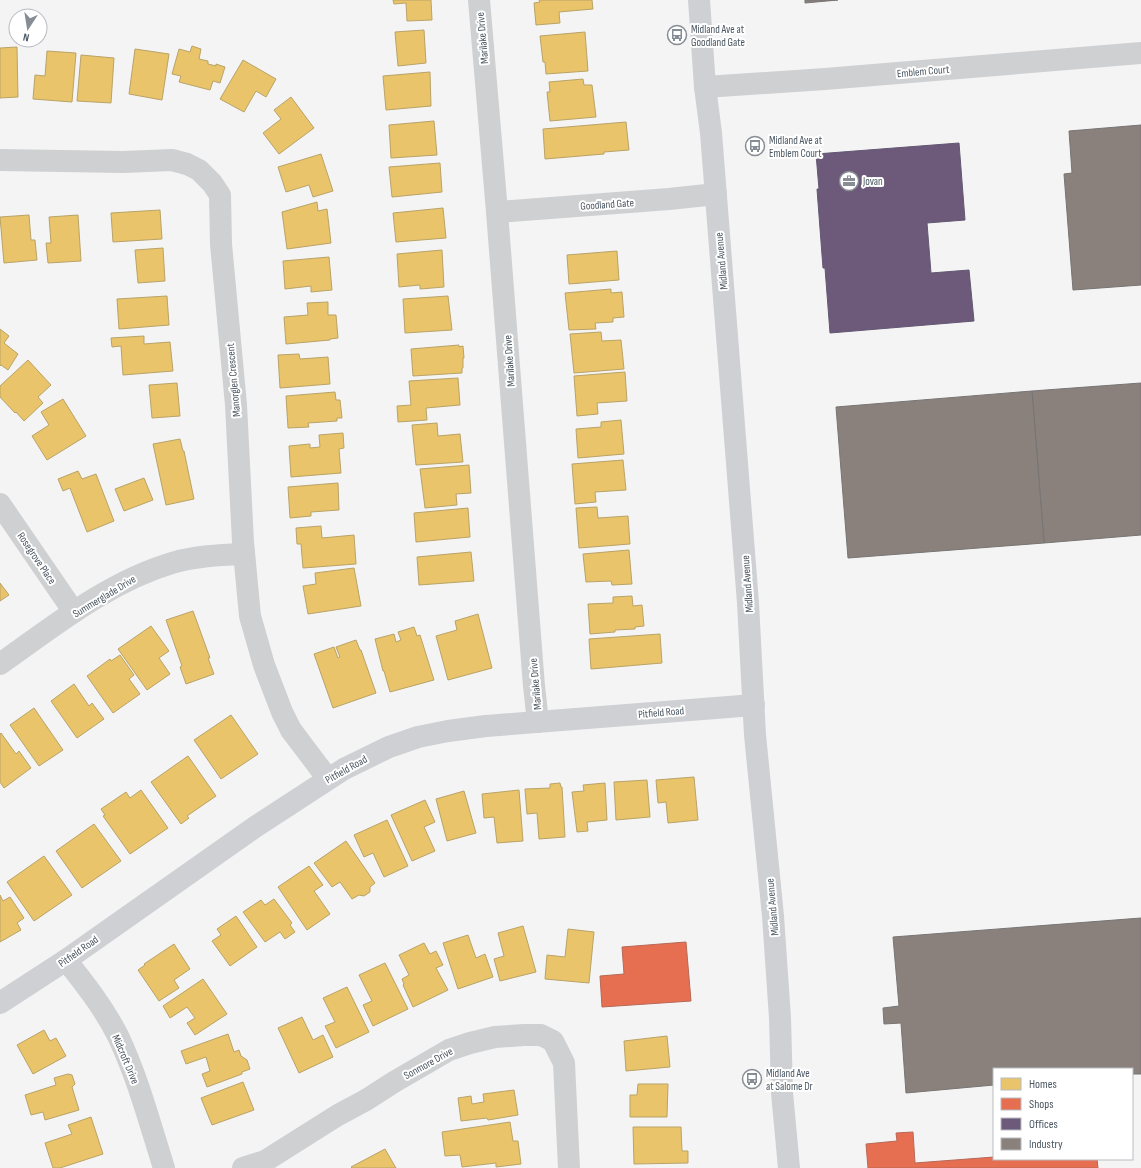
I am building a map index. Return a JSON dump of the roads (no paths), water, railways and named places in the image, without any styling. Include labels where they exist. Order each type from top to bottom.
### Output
[{"type":"main road","name":"Midland Avenue","points":[[699,0],[716,194],[748,602],[756,742],[773,916],[780,1018],[782,1093],[789,1168]]},
{"type":"main road","name":"Pitfield Road","points":[[0,1003],[66,960],[255,827],[344,769],[389,747],[418,737],[456,730],[754,705]]},
{"type":"street","name":"Marilake Drive","points":[[479,0],[538,722]]},
{"type":"street","name":"Emblem Court","points":[[706,88],[1141,53]]},
{"type":"street","name":"Manorglen Crescent","points":[[0,160],[123,162],[172,160],[187,164],[199,170],[212,183],[220,194],[221,244],[236,405],[244,554],[250,616],[264,665],[291,730],[328,779]]},
{"type":"street","name":"Goodland Gate","points":[[497,212],[668,200],[716,194]]},
{"type":"street","name":"Rosegrove Place","points":[[0,504],[74,612]]},
{"type":"street","name":"Summerglade Drive","points":[[0,664],[74,612],[124,582],[173,562],[206,556],[244,554]]},
{"type":"street","name":"Midcroft Drive","points":[[66,960],[104,1012],[118,1036],[141,1092],[164,1168]]},
{"type":"street","name":"Sonmore Drive","points":[[244,1168],[265,1161],[338,1115],[366,1100],[449,1050],[470,1043],[524,1034],[541,1035],[553,1041],[564,1064],[569,1168]]},
{"type":"place","name":"Midland Ave at Goodland Gate","points":[[677,35]]},
{"type":"place","name":"Midland Ave at Emblem Court","points":[[755,146]]},
{"type":"place","name":"Jovan","points":[[849,181]]},
{"type":"place","name":"Midland Ave at Salome Dr","points":[[752,1079]]}]
